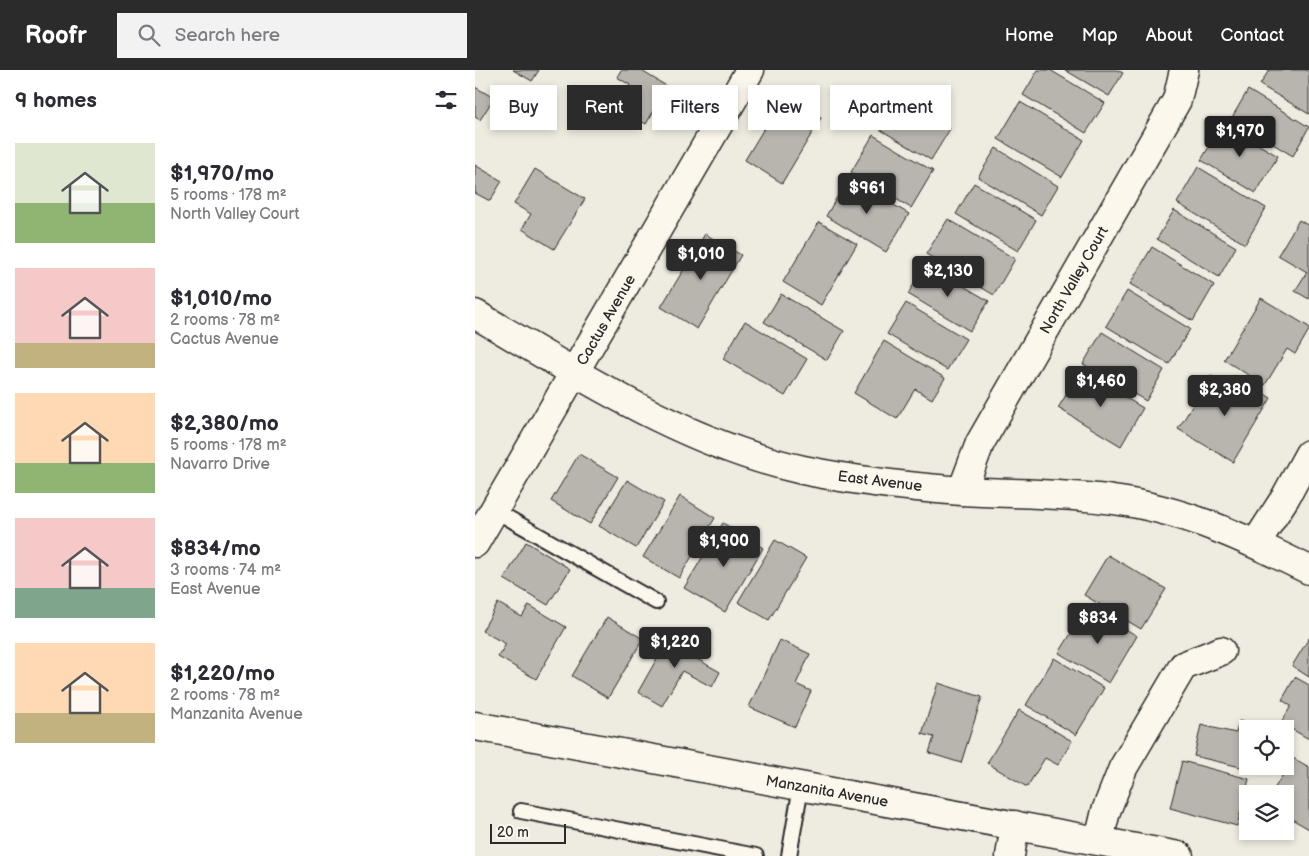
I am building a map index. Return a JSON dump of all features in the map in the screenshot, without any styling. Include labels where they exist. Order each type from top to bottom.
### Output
[{"type":"street","name":"Cactus Avenue","points":[[483,524],[575,372],[750,70]]},
{"type":"street","name":"North Valley Court","points":[[962,491],[980,443],[1177,100],[1184,70]]},
{"type":"street","name":"East Avenue","points":[[475,314],[651,414],[749,454],[801,469],[870,482],[962,491],[1045,493],[1115,500],[1186,516],[1255,543],[1309,570]]},
{"type":"street","points":[[1255,543],[1285,498],[1309,454]]},
{"type":"street","points":[[1099,840],[1106,811],[1123,768],[1183,666],[1221,651]]},
{"type":"street","name":"Manzanita Avenue","points":[[475,726],[1179,856]]},
{"type":"street","points":[[1009,856],[1015,825]]},
{"type":"lane","points":[[483,524],[656,602]]},
{"type":"lane","points":[[789,856],[801,786]]},
{"type":"lane","points":[[521,811],[756,856]]},
{"type":"building","points":[[513,70],[539,70],[532,81]]},
{"type":"building","points":[[621,70],[640,70],[665,85],[652,85],[652,114],[646,124],[642,122],[642,85],[630,85],[617,77]]},
{"type":"building","points":[[1038,70],[1050,70],[1105,103],[1086,133],[1023,95]]},
{"type":"building","points":[[1065,70],[1117,70],[1123,73],[1109,96]]},
{"type":"building","points":[[1269,70],[1306,70],[1309,72],[1309,114],[1260,85]]},
{"type":"building","points":[[475,87],[490,96],[490,104],[480,120],[475,117]]},
{"type":"building","points":[[1248,90],[1309,127],[1293,156],[1231,119]]},
{"type":"building","points":[[1020,102],[1084,140],[1062,177],[998,139]]},
{"type":"building","points":[[1223,124],[1278,156],[1256,193],[1201,160]]},
{"type":"building","points":[[763,130],[814,130],[782,183],[745,160]]},
{"type":"building","points":[[881,130],[949,130],[931,160]]},
{"type":"building","points":[[873,135],[933,171],[911,208],[851,172]]},
{"type":"building","points":[[996,148],[1058,186],[1041,215],[978,177]]},
{"type":"building","points":[[475,165],[502,181],[490,201],[475,193]]},
{"type":"building","points":[[1198,167],[1266,208],[1245,244],[1177,203]]},
{"type":"building","points":[[535,169],[585,199],[554,249],[522,229],[531,214],[514,204]]},
{"type":"building","points":[[848,178],[909,214],[886,252],[826,216]]},
{"type":"building","points":[[974,183],[1036,220],[1018,251],[956,214]]},
{"type":"building","points":[[1174,210],[1236,247],[1219,277],[1157,239]]},
{"type":"building","points":[[948,219],[1015,259],[994,295],[926,254]]},
{"type":"building","points":[[1299,220],[1309,226],[1309,299],[1295,291],[1307,272],[1278,255]]},
{"type":"building","points":[[819,222],[857,244],[821,305],[783,282]]},
{"type":"building","points":[[705,234],[741,255],[697,329],[661,307]]},
{"type":"building","points":[[1152,247],[1214,285],[1193,321],[1130,284]]},
{"type":"building","points":[[926,264],[989,301],[970,331],[908,294]]},
{"type":"building","points":[[1127,291],[1190,329],[1169,364],[1106,326]]},
{"type":"building","points":[[781,294],[844,331],[827,360],[764,322]]},
{"type":"building","points":[[1261,298],[1309,327],[1295,354],[1287,349],[1265,385],[1224,360]]},
{"type":"building","points":[[906,303],[966,339],[947,370],[887,334]]},
{"type":"building","points":[[745,321],[807,359],[785,396],[723,359]]},
{"type":"building","points":[[1102,332],[1164,370],[1146,401],[1083,364]]},
{"type":"building","points":[[884,341],[945,378],[932,399],[915,389],[897,419],[854,393]]},
{"type":"building","points":[[1081,371],[1143,408],[1121,446],[1058,408]]},
{"type":"building","points":[[1211,376],[1238,392],[1245,382],[1271,398],[1233,462],[1178,429]]},
{"type":"building","points":[[579,454],[618,477],[590,524],[551,501]]},
{"type":"building","points":[[627,480],[664,502],[636,548],[599,526]]},
{"type":"building","points":[[680,496],[715,518],[679,578],[643,557]]},
{"type":"building","points":[[723,523],[763,548],[725,612],[684,588]]},
{"type":"building","points":[[775,540],[806,558],[769,620],[738,602]]},
{"type":"building","points":[[526,542],[570,569],[548,605],[504,579]]},
{"type":"building","points":[[1108,555],[1166,589],[1141,629],[1084,595]]},
{"type":"building","points":[[498,603],[522,617],[529,605],[566,627],[536,679],[498,657],[506,644],[482,631]]},
{"type":"building","points":[[1088,606],[1137,636],[1109,683],[1059,653]]},
{"type":"building","points":[[607,617],[643,639],[608,698],[572,676]]},
{"type":"building","points":[[673,630],[697,644],[690,655],[720,672],[712,687],[682,671],[662,706],[638,692]]},
{"type":"building","points":[[1309,638],[1309,677],[1292,666]]},
{"type":"building","points":[[780,640],[810,654],[796,684],[811,691],[795,727],[749,707]]},
{"type":"building","points":[[1054,658],[1104,688],[1076,735],[1026,705]]},
{"type":"building","points":[[1295,677],[1309,685],[1309,739],[1294,730],[1294,720],[1283,720],[1291,706],[1282,700]]},
{"type":"building","points":[[938,683],[982,697],[961,763],[929,753],[934,737],[922,734]]},
{"type":"building","points":[[1019,710],[1072,741],[1058,765],[1045,758],[1027,787],[987,763]]},
{"type":"building","points":[[1239,721],[1239,767],[1194,756],[1201,725],[1236,733]]},
{"type":"building","points":[[1294,759],[1309,767],[1309,829],[1294,820],[1294,785],[1276,785],[1283,775],[1294,775]]},
{"type":"building","points":[[1182,761],[1249,779],[1247,785],[1239,785],[1239,818],[1237,826],[1170,808]]}]
